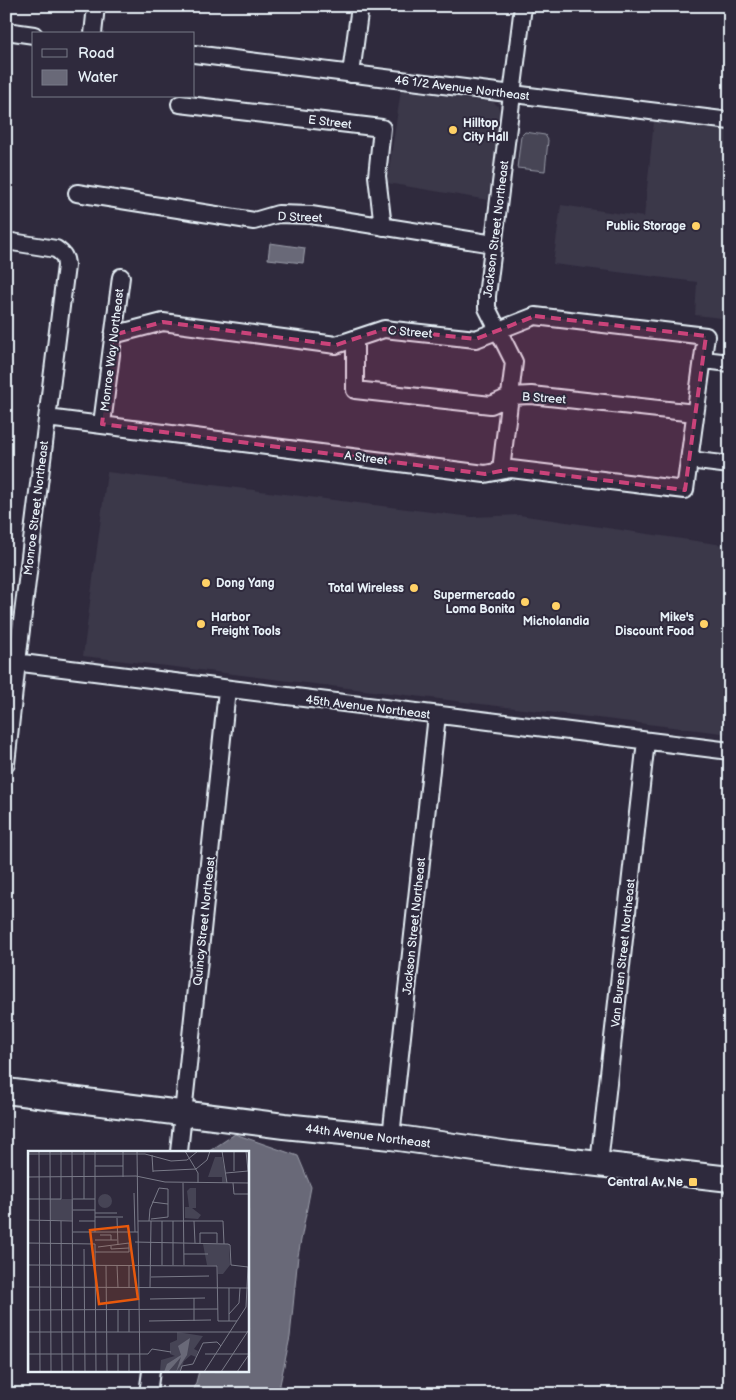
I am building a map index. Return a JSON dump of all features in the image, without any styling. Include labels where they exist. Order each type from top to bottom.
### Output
[{"type":"street","points":[[93,32],[96,6]]},
{"type":"street","points":[[351,74],[360,6]]},
{"type":"street","name":"Jackson Street Northeast","points":[[501,470],[514,362],[487,308],[523,6]]},
{"type":"street","points":[[6,31],[32,35]]},
{"type":"street","name":"46 1/2 Avenue Northeast","points":[[195,54],[730,121]]},
{"type":"street","name":"E Street","points":[[180,104],[382,128],[377,176],[383,227]]},
{"type":"street","name":"D Street","points":[[77,194],[254,221],[278,214],[311,215],[494,244]]},
{"type":"street","name":"Monroe Street Northeast","points":[[6,242],[50,247],[62,253],[66,259],[47,418],[12,662],[6,764]]},
{"type":"street","name":"Monroe Way Northeast","points":[[102,424],[121,277]]},
{"type":"street","name":"C Street","points":[[114,335],[163,322],[336,345],[384,329],[476,339],[535,316],[706,336],[704,360]]},
{"type":"street","name":"B Street","points":[[355,339],[355,390],[491,405],[511,396],[531,395],[695,414]]},
{"type":"street","points":[[730,363],[704,360],[689,460],[730,465]]},
{"type":"street","name":"A Street","points":[[47,418],[485,474],[511,469],[685,490],[689,460]]},
{"type":"street","name":"45th Avenue Northeast","points":[[12,662],[730,751]]},
{"type":"street","name":"Quincy Street Northeast","points":[[179,1151],[227,690]]},
{"type":"street","name":"Jackson Street Northeast","points":[[391,1137],[437,716]]},
{"type":"street","name":"Van Buren Street Northeast","points":[[599,1164],[646,741]]},
{"type":"street","name":"44th Avenue Northeast","points":[[6,1091],[184,1114],[391,1137],[492,1152],[730,1179]]},
{"type":"street","points":[[148,1394],[151,1372]]},
{"type":"highlighted area","points":[[535,316],[706,336],[685,490],[511,469],[485,474],[102,424],[113,335],[163,322],[336,345],[384,329],[476,339]]},
{"type":"shaded area","points":[[401,90],[493,102],[498,106],[501,113],[488,200],[387,183]]},
{"type":"shaded area","points":[[654,121],[730,131],[730,319],[695,315],[697,282],[553,264],[561,205],[644,217]]},
{"type":"shaded area","points":[[525,132],[545,135],[548,140],[545,171],[517,168],[521,136]]},
{"type":"shaded area","points":[[107,472],[472,517],[519,515],[730,546],[730,734],[83,656]]},
{"type":"water","points":[[270,243],[305,248],[303,263],[268,259]]},
{"type":"water","points":[[235,1134],[298,1156],[311,1187],[298,1256],[290,1337],[278,1394],[193,1394],[199,1372],[249,1372],[249,1151],[210,1151]]},
{"type":"place","name":"Hilltop City Hall","points":[[453,130]]},
{"type":"place","name":"Public Storage","points":[[696,226]]},
{"type":"place","name":"Dong Yang","points":[[206,583]]},
{"type":"place","name":"Total Wireless","points":[[414,588]]},
{"type":"place","name":"Supermercado Loma Bonita","points":[[525,602]]},
{"type":"place","name":"Micholandia","points":[[556,606]]},
{"type":"place","name":"Harbor Freight Tools","points":[[201,624]]},
{"type":"place","name":"Mike's Discount Food","points":[[704,624]]},
{"type":"place","name":"Central Av Ne","points":[[693,1182]]}]
